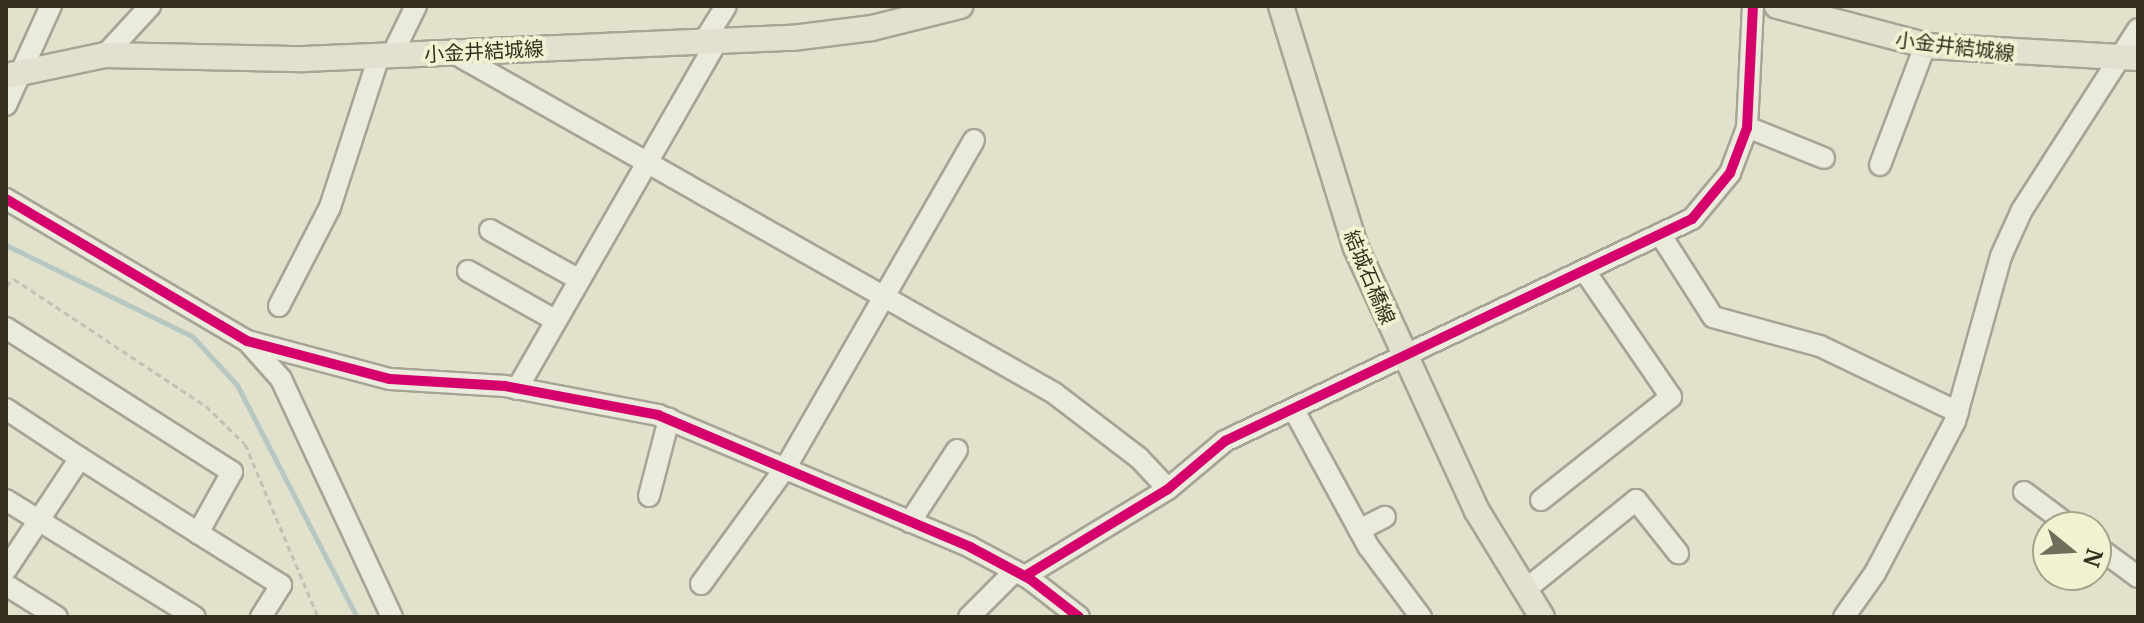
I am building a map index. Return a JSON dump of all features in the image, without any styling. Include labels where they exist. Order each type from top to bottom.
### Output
[{"type":"main road","name":"小金井結城線","points":[[14,75],[105,55],[386,56],[711,41],[872,28],[960,6]]},
{"type":"main road","name":"結城石橋線","points":[[1281,6],[1333,183],[1403,357],[1477,511],[1542,617]]},
{"type":"main road","name":"小金井結城線","points":[[1777,6],[1925,46],[2127,58]]},
{"type":"street","points":[[6,105],[14,75],[51,6]]},
{"type":"street","points":[[105,55],[150,6]]},
{"type":"street","points":[[279,306],[330,207],[386,56],[416,6]]},
{"type":"street","points":[[517,389],[711,41],[726,6]]},
{"type":"street","points":[[969,617],[1020,574],[1168,489],[1225,441],[1295,412],[1692,219],[1730,173],[1747,127],[1753,6]]},
{"type":"street","points":[[1844,617],[1914,503],[1958,412],[2001,256],[2127,58],[2138,29]]},
{"type":"street","points":[[1880,165],[1925,46]]},
{"type":"street","points":[[452,52],[643,163],[1054,393],[1139,458],[1168,489]]},
{"type":"street","points":[[1747,127],[1824,158]]},
{"type":"street","points":[[701,584],[786,467],[886,299],[974,140]]},
{"type":"street","points":[[6,199],[247,341],[390,379],[517,389],[669,419],[786,467],[1020,574],[1079,617]]},
{"type":"street","points":[[490,230],[578,279]]},
{"type":"street","points":[[1660,234],[1713,317],[1820,346],[1958,412]]},
{"type":"street","points":[[468,271],[555,320]]},
{"type":"street","points":[[1541,500],[1671,397],[1586,273]]},
{"type":"street","points":[[6,328],[232,472],[198,533]]},
{"type":"street","points":[[247,341],[281,379],[392,617]]},
{"type":"street","points":[[6,409],[281,585],[261,617]]},
{"type":"street","points":[[1295,412],[1359,530],[1421,617]]},
{"type":"street","points":[[649,496],[669,419]]},
{"type":"street","points":[[910,522],[957,450]]},
{"type":"street","points":[[6,570],[80,458]]},
{"type":"street","points":[[2024,492],[2050,511]]},
{"type":"street","points":[[6,500],[195,617]]},
{"type":"street","points":[[1525,590],[1636,500],[1678,553]]},
{"type":"street","points":[[1359,530],[1385,517]]},
{"type":"street","points":[[2112,558],[2138,577]]},
{"type":"street","points":[[6,585],[57,617]]},
{"type":"waterway","points":[[6,245],[192,336],[237,385],[357,617]]},
{"type":"cycle path","points":[[1025,576],[1168,489],[1225,441],[1692,219],[1730,173],[1747,128],[1753,6]]},
{"type":"cycle path","points":[[6,199],[247,341],[390,379],[505,386],[658,415],[970,547],[1030,579],[1079,617]]}]
